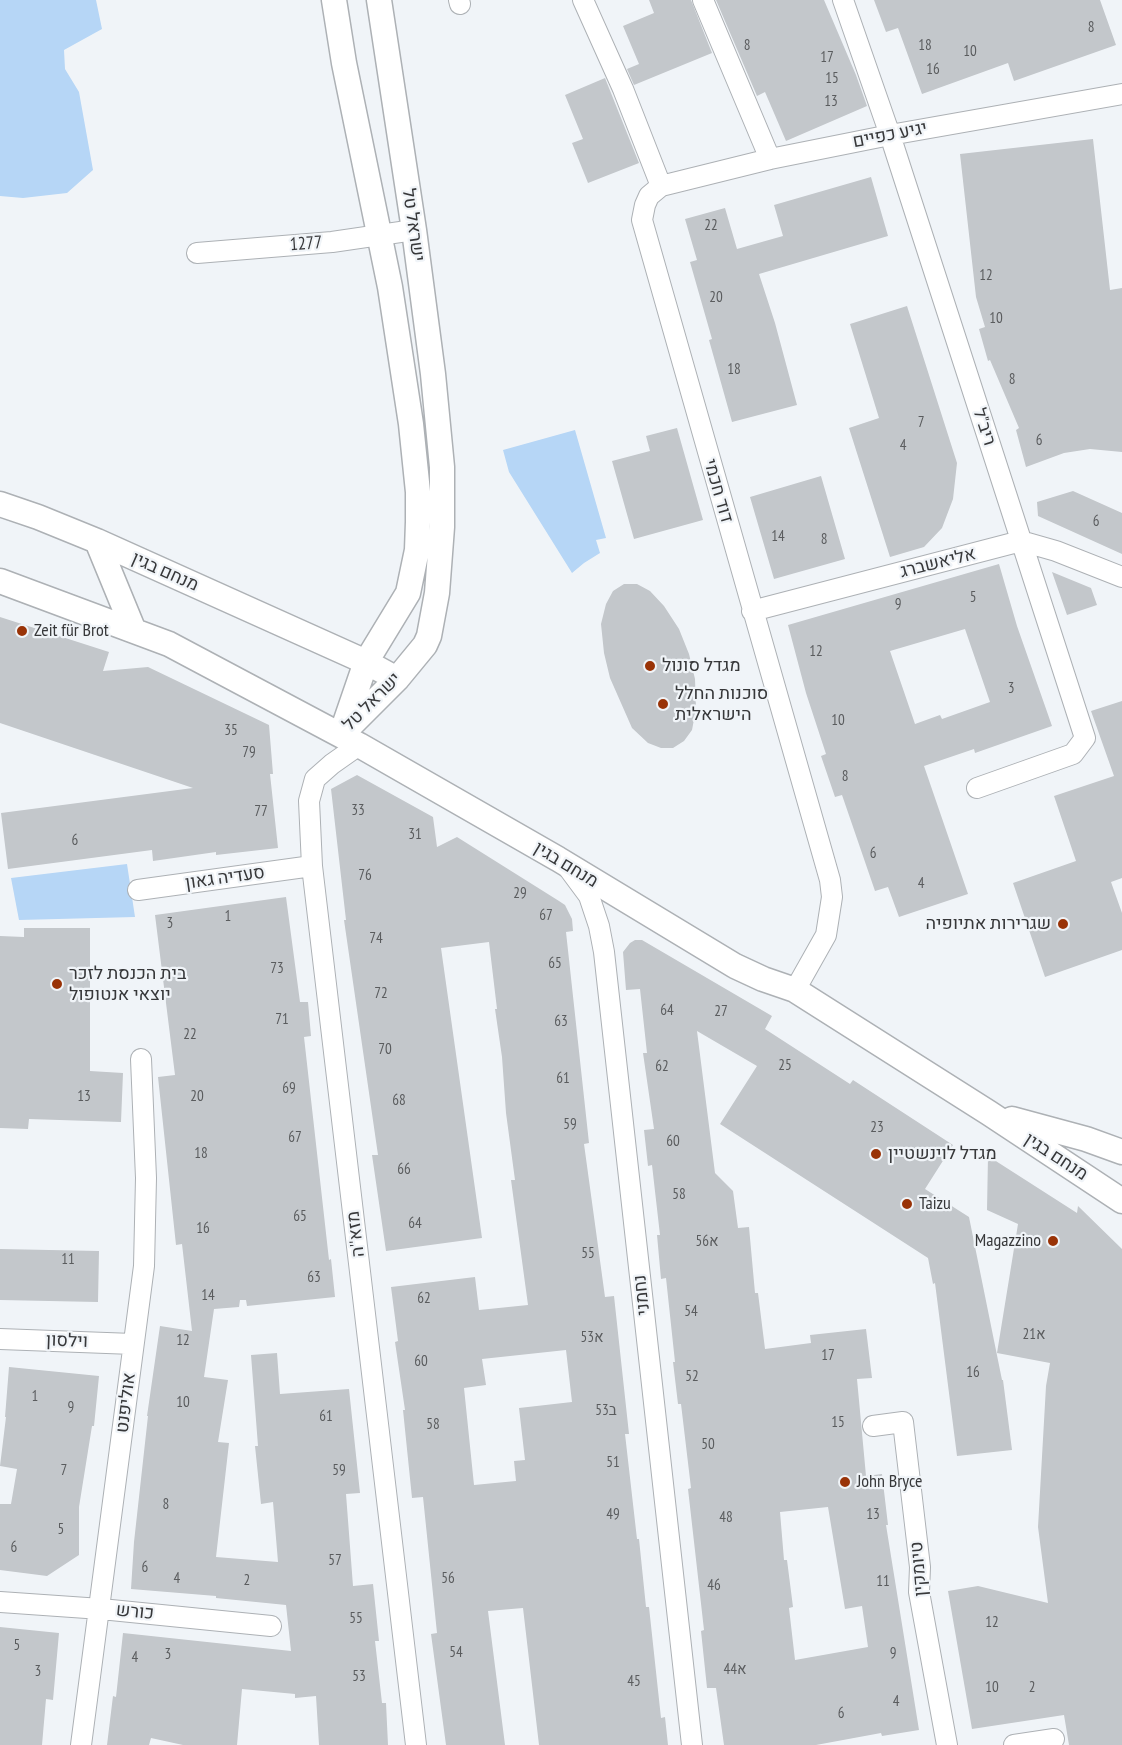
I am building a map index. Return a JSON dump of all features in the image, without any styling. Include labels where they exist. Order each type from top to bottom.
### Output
[{"type":"street","name":"ישראל טל","points":[[334,0],[344,63],[380,235],[414,442],[418,492],[417,550],[408,593],[366,662],[350,740]]},
{"type":"street","name":"ישראל טל","points":[[350,740],[429,636],[437,593],[442,527],[441,467],[436,409],[414,230],[379,0]]},
{"type":"street","points":[[582,0],[623,89],[660,186]]},
{"type":"street","points":[[703,0],[770,159]]},
{"type":"street","name":"ריב\"ל","points":[[843,0],[890,135],[1085,738],[1073,754],[976,788]]},
{"type":"street","name":"יגיע כפיים","points":[[660,186],[770,159],[890,135],[1122,94]]},
{"type":"street","name":"דוד חכמי","points":[[660,186],[649,196],[642,220],[752,611],[826,861],[832,897],[826,935],[795,990]]},
{"type":"street","name":"1277","points":[[197,253],[332,242],[414,230]]},
{"type":"street","name":"מנחם בגין","points":[[0,504],[96,541],[366,662],[397,679]]},
{"type":"street","name":"מנחם בגין","points":[[96,541],[134,631]]},
{"type":"street","points":[[1021,541],[1056,551],[1122,577]]},
{"type":"street","name":"אליאשברג","points":[[752,611],[1021,541]]},
{"type":"street","name":"מנחם בגין","points":[[0,580],[169,644],[350,740],[558,859],[735,966],[795,990],[989,1113],[1122,1201]]},
{"type":"street","name":"מזא''ה","points":[[350,740],[332,764],[315,779],[309,801],[312,866],[416,1745]]},
{"type":"street","name":"נחמני","points":[[558,859],[576,877],[589,896],[599,926],[604,952],[692,1745]]},
{"type":"street","name":"סעדיה גאון","points":[[138,890],[312,866]]},
{"type":"street","name":"אוליפנט","points":[[81,1745],[101,1609],[144,1266],[146,1178],[141,1059]]},
{"type":"street","name":"מנחם בגין","points":[[989,1113],[1122,1151]]},
{"type":"street","points":[[1094,1182],[1122,1215]]},
{"type":"street","name":"וילסון","points":[[0,1339],[133,1344]]},
{"type":"street","name":"טיומקין","points":[[873,1426],[903,1422],[920,1567],[919,1592],[947,1745]]},
{"type":"street","name":"כורש","points":[[0,1602],[101,1609],[271,1626]]},
{"type":"street","points":[[1014,1745],[1054,1739]]},
{"type":"shaded area","points":[[0,0],[96,0],[102,29],[64,50],[65,69],[79,92],[93,170],[67,193],[23,198],[0,196]]},
{"type":"shaded area","points":[[575,430],[606,538],[596,540],[600,553],[572,573],[509,472],[503,450]]},
{"type":"shaded area","points":[[127,864],[135,917],[19,920],[11,878]]},
{"type":"building","points":[[649,0],[691,0],[712,53],[634,85],[627,69],[639,64],[623,26],[654,13]]},
{"type":"building","points":[[716,0],[824,0],[867,106],[786,141],[765,92],[757,96]]},
{"type":"building","points":[[874,0],[1100,0],[1116,45],[1014,81],[1008,63],[922,94],[898,28],[886,32]]},
{"type":"building","points":[[605,78],[639,163],[588,183],[572,143],[583,139],[565,95]]},
{"type":"building","points":[[1093,139],[1110,290],[1122,288],[1122,452],[1090,449],[1064,453],[1026,467],[1016,430],[1019,428],[990,360],[988,361],[979,329],[985,327],[976,297],[960,154]]},
{"type":"building","points":[[871,177],[888,236],[759,274],[797,405],[732,422],[690,262],[697,260],[685,219],[725,208],[737,249],[783,236],[774,205]]},
{"type":"building","points":[[907,306],[957,463],[953,499],[942,528],[924,547],[890,557],[849,428],[879,418],[850,324]]},
{"type":"building","points":[[677,428],[703,520],[634,539],[612,461],[650,451],[646,436]]},
{"type":"building","points":[[821,476],[845,559],[774,579],[750,497]]},
{"type":"building","points":[[1073,491],[1122,513],[1122,554],[1038,516],[1037,502]]},
{"type":"building","points":[[999,564],[1017,626],[1052,726],[975,753],[974,749],[924,766],[968,894],[899,917],[888,887],[875,891],[842,795],[835,797],[821,756],[826,754],[806,693],[788,625]],"holes":[[[965,629],[990,702],[942,719],[940,715],[915,724],[890,651]]]},
{"type":"building","points":[[1052,572],[1091,588],[1097,605],[1067,615]]},
{"type":"building","name":"מגדל סונול","points":[[624,584],[637,584],[650,591],[664,606],[679,629],[689,654],[695,679],[696,709],[692,730],[684,741],[673,748],[661,748],[648,743],[632,728],[610,678],[604,653],[601,624],[606,604],[613,591]]},
{"type":"building","points":[[0,617],[109,652],[103,671],[148,667],[269,725],[273,774],[270,774],[278,848],[216,855],[216,852],[153,861],[152,850],[8,869],[1,813],[193,788],[0,723]]},
{"type":"building","points":[[1122,701],[1122,878],[1111,882],[1122,913],[1122,950],[1045,977],[1013,883],[1076,861],[1054,796],[1114,776],[1091,711]]},
{"type":"building","points":[[357,775],[433,817],[437,847],[457,837],[565,905],[572,919],[573,931],[566,932],[589,1143],[584,1144],[605,1297],[614,1296],[629,1434],[625,1434],[637,1539],[639,1539],[646,1607],[649,1607],[661,1718],[665,1717],[668,1745],[539,1745],[523,1608],[488,1611],[505,1745],[446,1745],[431,1634],[437,1633],[423,1497],[412,1498],[391,1287],[475,1277],[479,1310],[528,1305],[511,1180],[515,1180],[489,942],[441,948],[482,1238],[386,1251],[372,1155],[378,1155],[344,920],[346,920],[331,789]],"holes":[[[566,1350],[572,1402],[519,1408],[525,1460],[514,1461],[516,1481],[474,1485],[464,1388],[486,1385],[482,1359]]]},
{"type":"building","points":[[286,897],[300,1002],[308,1002],[311,1036],[304,1037],[335,1297],[247,1306],[246,1300],[240,1300],[239,1307],[214,1309],[204,1377],[228,1380],[218,1442],[229,1443],[216,1557],[278,1562],[273,1502],[261,1504],[255,1446],[258,1446],[251,1355],[277,1353],[280,1394],[349,1389],[360,1493],[346,1494],[353,1586],[373,1584],[379,1641],[375,1641],[382,1703],[386,1703],[388,1745],[319,1745],[316,1696],[295,1698],[295,1694],[242,1689],[237,1745],[183,1745],[151,1738],[149,1745],[107,1745],[113,1696],[116,1697],[123,1633],[291,1651],[286,1605],[131,1589],[147,1416],[160,1326],[192,1331],[182,1244],[176,1245],[158,1077],[175,1075],[155,915]]},
{"type":"building","points":[[24,928],[90,928],[90,1071],[123,1073],[121,1122],[29,1119],[28,1129],[0,1128],[0,936],[24,937]]},
{"type":"building","points":[[642,940],[772,1016],[765,1029],[850,1084],[853,1080],[953,1145],[925,1189],[969,1217],[1003,1380],[1012,1450],[957,1456],[935,1283],[933,1284],[928,1258],[720,1124],[757,1066],[697,1031],[715,1173],[733,1191],[738,1228],[749,1227],[755,1293],[758,1293],[765,1349],[811,1343],[810,1335],[866,1329],[872,1378],[857,1379],[866,1476],[882,1474],[888,1525],[886,1525],[919,1730],[882,1736],[881,1733],[816,1745],[724,1745],[716,1688],[707,1688],[701,1631],[704,1630],[688,1489],[691,1488],[681,1404],[678,1404],[673,1362],[675,1362],[666,1278],[661,1279],[657,1235],[660,1235],[652,1165],[648,1166],[644,1130],[654,1129],[643,1053],[647,1053],[640,989],[626,990],[623,952],[630,943]],"holes":[[[828,1507],[845,1609],[862,1606],[868,1647],[795,1660],[789,1608],[793,1607],[787,1560],[784,1560],[780,1512]]]},
{"type":"building","points":[[988,1156],[1077,1213],[1078,1206],[1122,1249],[1122,1745],[1069,1745],[1064,1715],[972,1729],[948,1591],[978,1586],[1048,1603],[1038,1527],[1046,1386],[1050,1363],[997,1353],[1018,1224],[987,1210]]},
{"type":"building","points":[[0,1249],[99,1251],[98,1302],[0,1300]]},
{"type":"building","points":[[9,1367],[99,1376],[94,1426],[92,1426],[79,1507],[79,1555],[47,1576],[0,1570],[0,1504],[11,1504],[17,1469],[0,1466]]},
{"type":"building","points":[[0,1627],[59,1633],[53,1700],[46,1699],[42,1745],[0,1745]]},
{"type":"place","name":"Zeit für Brot","points":[[22,631]]},
{"type":"place","name":"מגדל סונול","points":[[650,666]]},
{"type":"place","name":"סוכנות החלל הישראלית","points":[[663,704]]},
{"type":"place","name":"שגרירות אתיופיה","points":[[1063,924]]},
{"type":"place","name":"בית הכנסת לזכר יוצאי אנטופול","points":[[57,984]]},
{"type":"place","name":"מגדל לוינשטיין","points":[[876,1154]]},
{"type":"place","name":"Taizu","points":[[907,1204]]},
{"type":"place","name":"Magazzino","points":[[1053,1241]]},
{"type":"place","name":"John Bryce","points":[[845,1482]]}]
